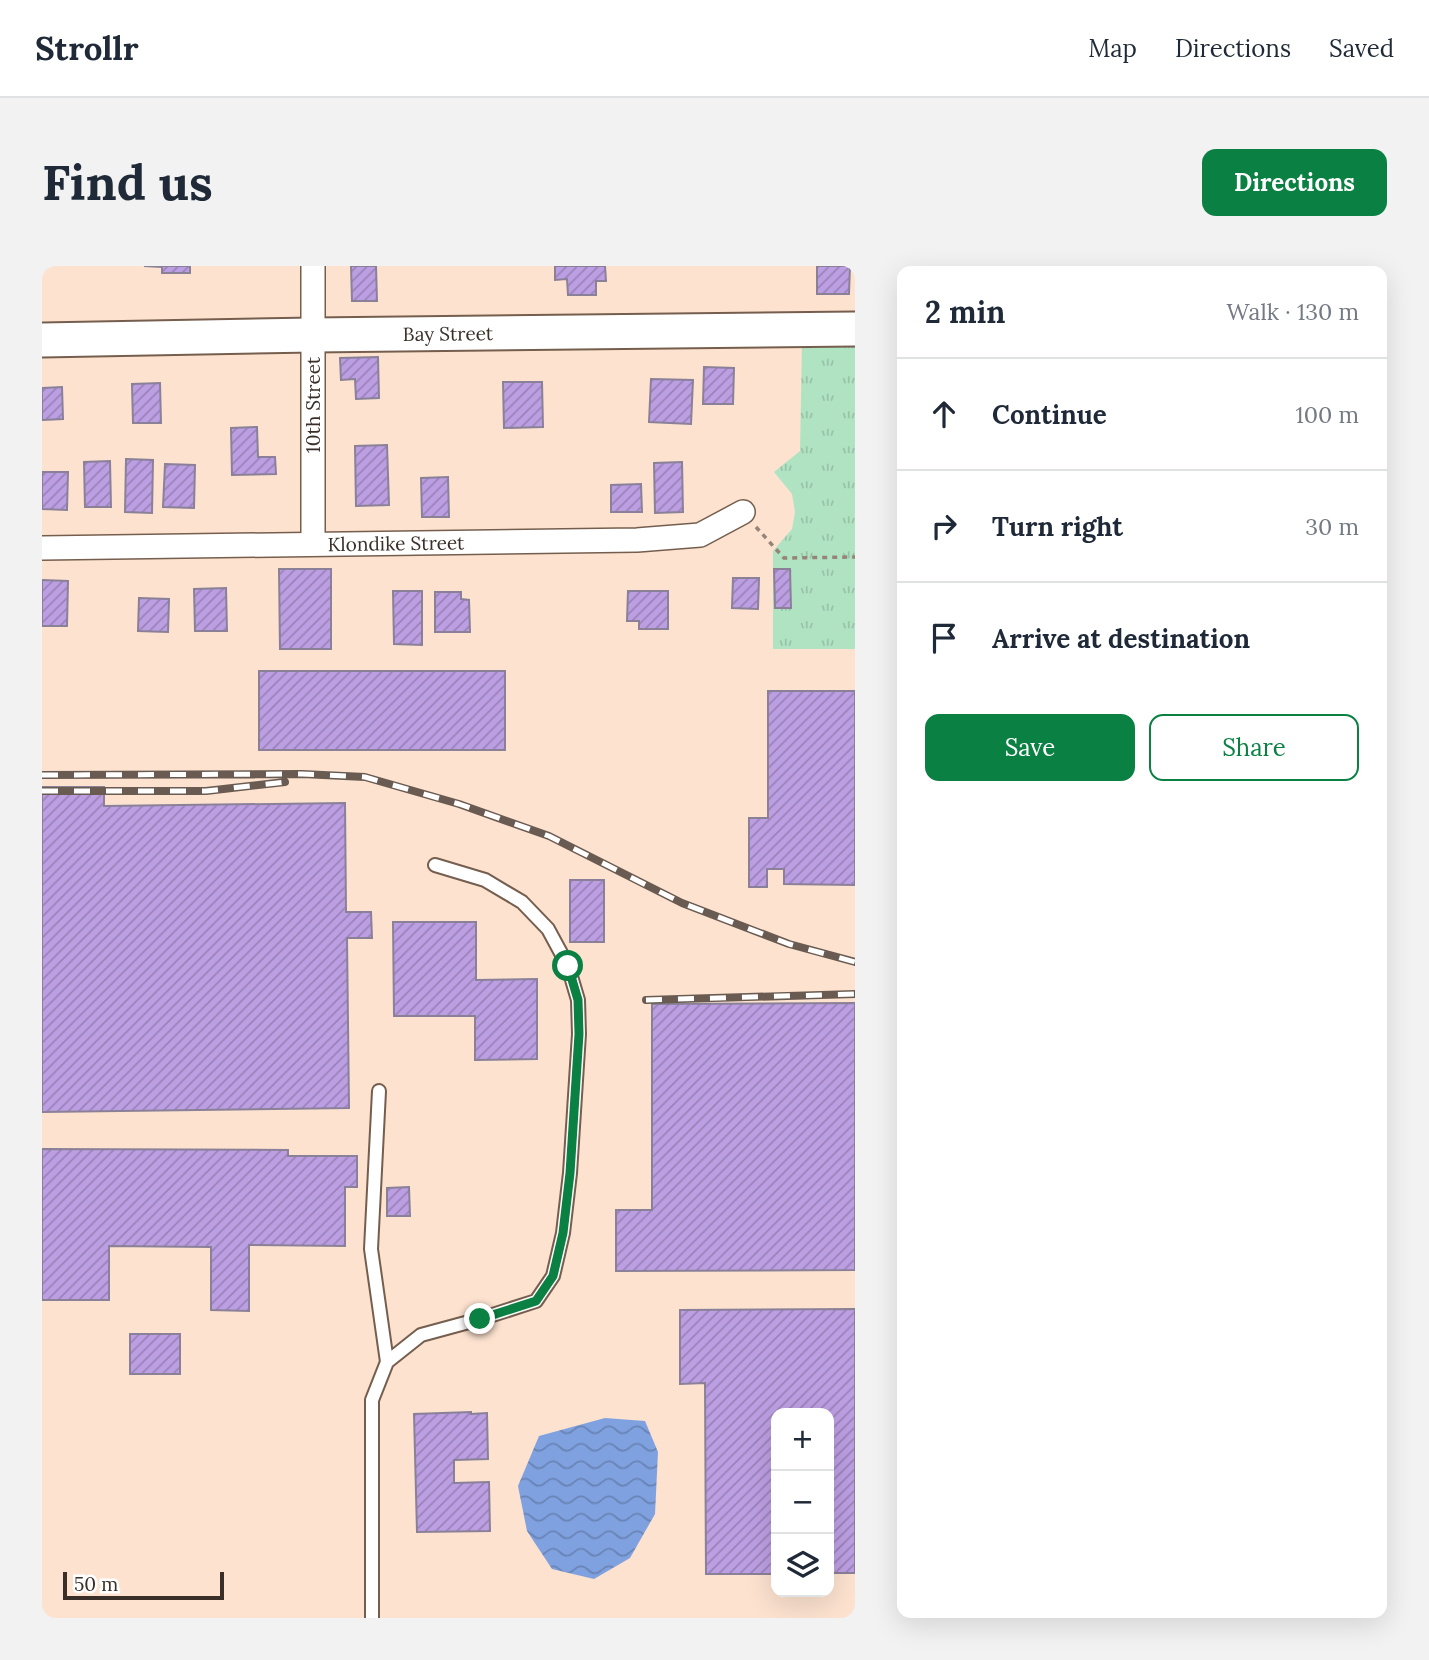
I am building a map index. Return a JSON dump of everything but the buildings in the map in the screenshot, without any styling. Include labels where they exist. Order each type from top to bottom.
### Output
[{"type":"street","name":"10th Street","points":[[313,266],[313,544]]},
{"type":"street","name":"Bay Street","points":[[42,340],[855,329]]},
{"type":"street","name":"Klondike Street","points":[[42,548],[637,540],[700,535],[743,512]]},
{"type":"lane","points":[[387,1362],[421,1335],[536,1301],[553,1276],[563,1233],[570,1173],[579,1034],[578,1000],[568,966],[548,929],[522,902],[485,880],[435,865]]},
{"type":"lane","points":[[372,1618],[372,1400],[387,1362],[371,1249],[379,1091]]},
{"type":"path","points":[[743,512],[784,558],[855,557]]},
{"type":"green space","points":[[855,342],[855,649],[773,649],[773,551],[792,529],[795,512],[792,494],[774,472],[800,451],[802,343]]},
{"type":"water","points":[[605,1418],[645,1421],[658,1452],[655,1514],[630,1558],[594,1579],[552,1569],[527,1531],[518,1486],[539,1436]]},
{"type":"railway","points":[[42,775],[302,774],[365,777],[459,804],[549,836],[682,903],[789,944],[855,962]]},
{"type":"railway","points":[[42,791],[206,791],[285,782]]},
{"type":"railway","points":[[646,1000],[855,994]]},
{"type":"route","points":[[480,1319],[536,1301],[553,1276],[563,1233],[570,1173],[579,1034],[578,1000],[568,966]]}]
